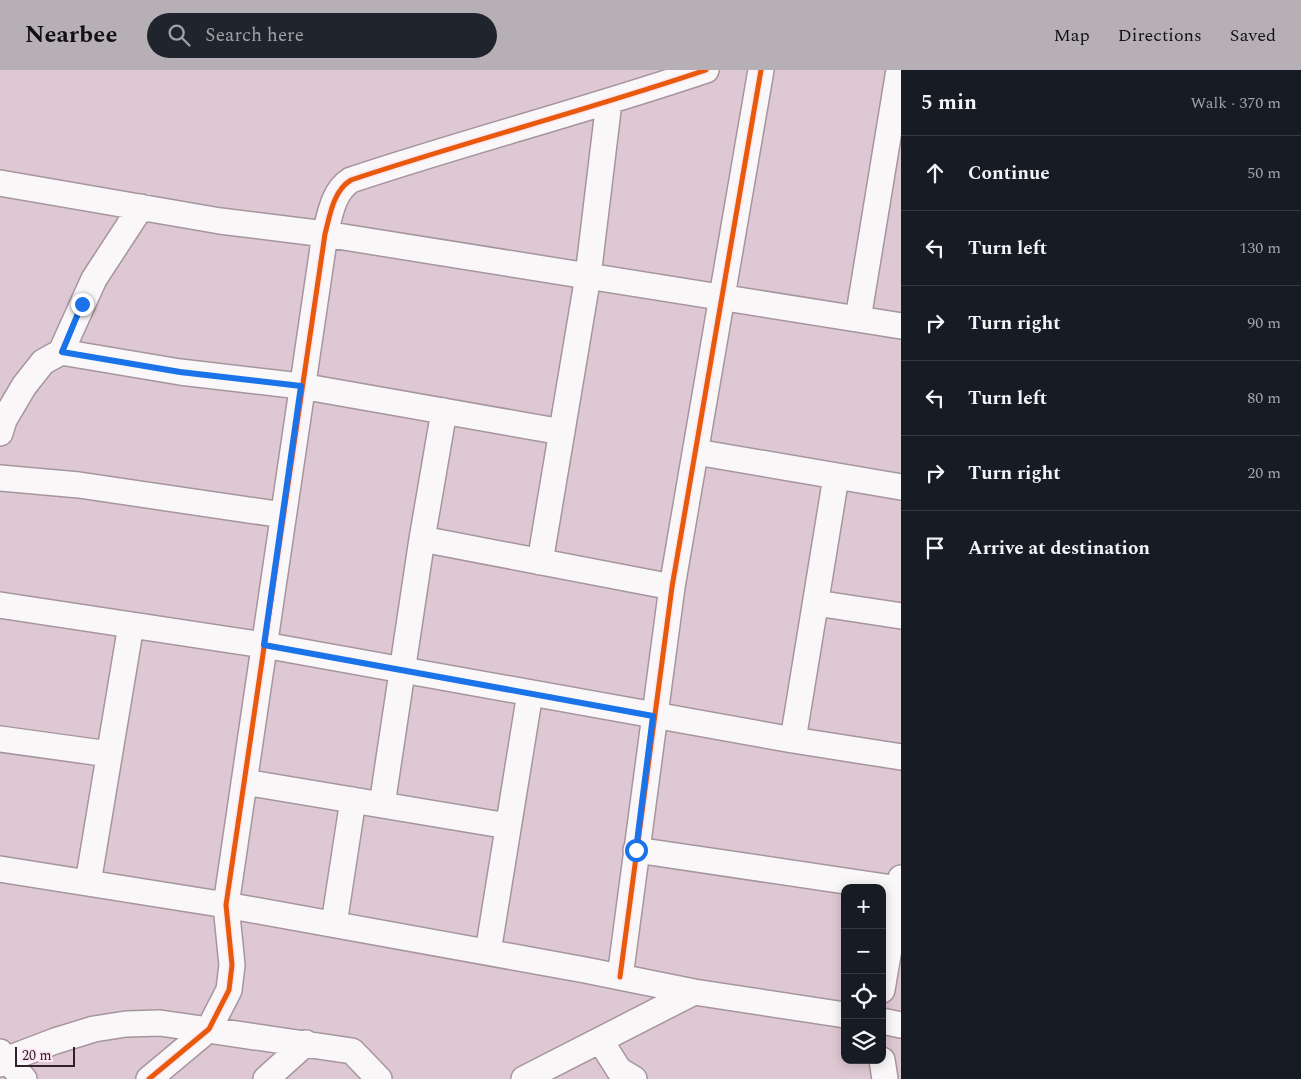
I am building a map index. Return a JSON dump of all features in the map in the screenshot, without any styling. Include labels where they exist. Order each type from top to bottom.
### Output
[{"type":"street","points":[[149,1079],[210,1029],[229,990],[232,965],[226,905],[301,386],[325,234],[336,195],[342,186],[351,180],[441,150],[609,102],[706,70]]},
{"type":"street","points":[[620,977],[653,716],[672,587],[761,70]]},
{"type":"street","points":[[858,319],[893,156],[899,70]]},
{"type":"street","points":[[540,562],[588,276],[609,102]]},
{"type":"street","points":[[0,183],[220,221],[325,234],[901,326]]},
{"type":"street","points":[[62,352],[94,279],[141,207]]},
{"type":"street","points":[[0,433],[4,420],[24,386],[43,362],[62,352],[180,372],[301,386],[562,432]]},
{"type":"street","points":[[382,805],[401,670],[444,411]]},
{"type":"street","points":[[696,452],[836,477],[901,486]]},
{"type":"street","points":[[793,740],[836,477]]},
{"type":"street","points":[[0,478],[79,485],[283,515]]},
{"type":"street","points":[[422,539],[672,587]]},
{"type":"street","points":[[816,602],[901,616]]},
{"type":"street","points":[[0,605],[264,645],[653,716],[901,757]]},
{"type":"street","points":[[88,883],[131,625]]},
{"type":"street","points":[[488,952],[530,693]]},
{"type":"street","points":[[0,739],[109,754]]},
{"type":"street","points":[[244,782],[508,826]]},
{"type":"street","points":[[334,924],[353,800]]},
{"type":"street","points":[[636,850],[900,883],[885,974]]},
{"type":"street","points":[[0,869],[226,905],[488,952],[694,992],[841,1014]]},
{"type":"street","points":[[524,1079],[694,992]]},
{"type":"street","points":[[886,1022],[901,1025]]},
{"type":"street","points":[[24,1079],[3,1058],[94,1029],[126,1024],[160,1023],[352,1051],[379,1079]]},
{"type":"street","points":[[600,1040],[619,1070],[634,1079]]},
{"type":"street","points":[[266,1079],[306,1043]]},
{"type":"street","points":[[883,1064],[885,1079]]},
{"type":"cycle path","points":[[149,1079],[209,1029],[229,990],[232,965],[226,905],[325,234],[336,197],[340,190],[351,180],[706,70]]},
{"type":"cycle path","points":[[620,977],[672,587],[761,70]]},
{"type":"route","points":[[82,304],[62,352],[180,372],[301,386],[264,645],[653,716],[636,850]]}]
